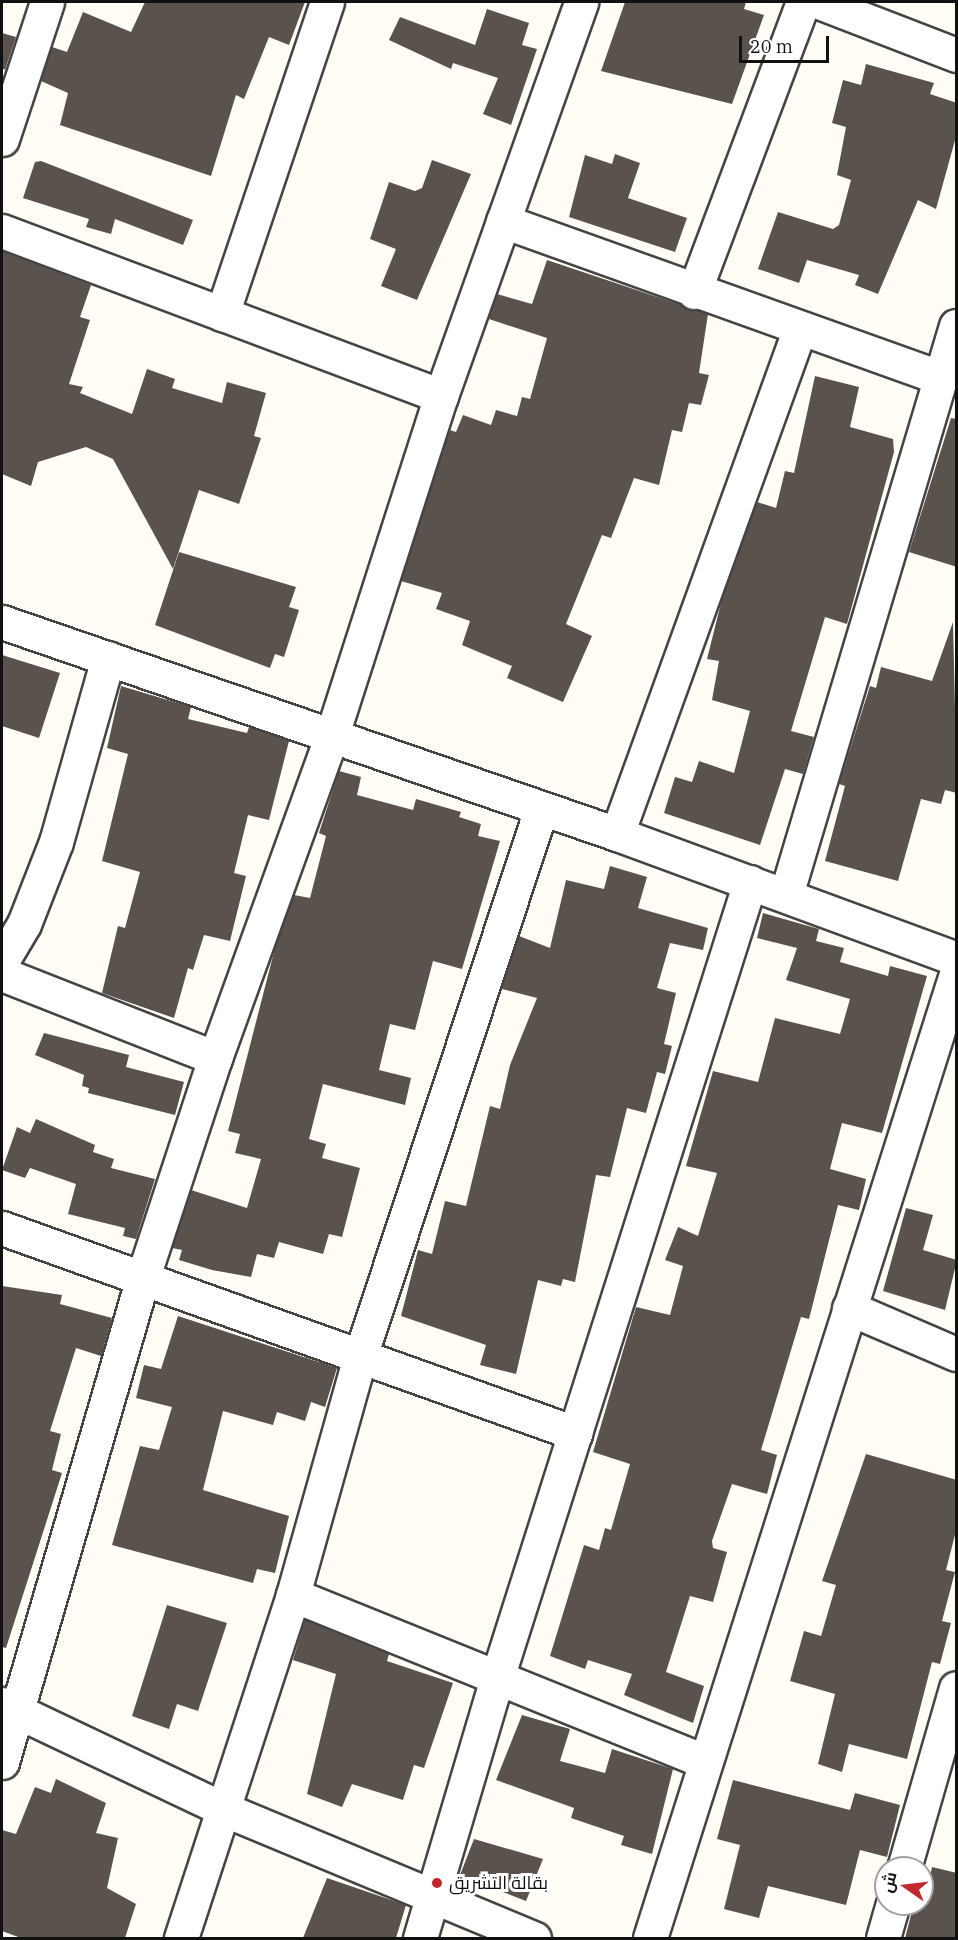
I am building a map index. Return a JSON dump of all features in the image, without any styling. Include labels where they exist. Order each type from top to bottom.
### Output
[{"type":"street","points":[[2,139],[46,2]]},
{"type":"street","points":[[222,314],[327,2]]},
{"type":"street","points":[[2,1762],[10,1708],[142,1277],[215,1058],[331,738],[441,396],[581,2]]},
{"type":"street","points":[[694,292],[803,2]]},
{"type":"street","points":[[819,2],[957,55]]},
{"type":"street","points":[[503,221],[694,292],[939,377]]},
{"type":"street","points":[[2,231],[441,396]]},
{"type":"street","points":[[786,895],[939,377],[957,326]]},
{"type":"street","points":[[617,834],[800,328]]},
{"type":"street","points":[[2,622],[331,738],[617,834],[957,959]]},
{"type":"street","points":[[2,961],[24,924],[56,842],[108,658]]},
{"type":"street","points":[[181,1938],[221,1808],[293,1595],[360,1357],[541,809]]},
{"type":"street","points":[[420,1938],[498,1676],[750,882]]},
{"type":"street","points":[[2,974],[215,1058]]},
{"type":"street","points":[[650,1938],[704,1761],[957,974]]},
{"type":"street","points":[[2,1228],[574,1433]]},
{"type":"street","points":[[849,1308],[957,1354]]},
{"type":"street","points":[[293,1595],[704,1761]]},
{"type":"street","points":[[908,1856],[957,1688]]},
{"type":"street","points":[[10,1708],[221,1808],[534,1938]]},
{"type":"street","points":[[883,1938],[889,1916]]},
{"type":"building","points":[[145,2],[305,2],[289,45],[269,37],[244,99],[236,95],[211,176],[60,125],[68,93],[41,81],[52,47],[67,52],[83,12],[131,32]]},
{"type":"building","points":[[625,2],[746,2],[744,9],[764,15],[732,104],[601,71]]},
{"type":"building","points":[[487,9],[529,23],[522,45],[537,49],[511,125],[483,114],[498,78],[453,63],[451,69],[389,40],[400,17],[475,45]]},
{"type":"building","points":[[2,33],[16,37],[5,70],[2,68]]},
{"type":"building","points":[[866,64],[934,83],[930,94],[957,103],[957,133],[936,209],[918,200],[878,294],[855,285],[859,275],[807,260],[799,283],[758,269],[778,212],[833,229],[839,225],[851,180],[837,175],[846,127],[832,123],[843,80],[861,85]]},
{"type":"building","points":[[615,154],[640,163],[628,198],[687,218],[675,252],[569,217],[585,155],[612,164]]},
{"type":"building","points":[[432,160],[471,174],[417,300],[381,286],[396,249],[370,239],[389,182],[415,191],[422,188]]},
{"type":"building","points":[[41,161],[193,220],[183,245],[115,219],[111,234],[86,227],[89,219],[23,198],[35,162]]},
{"type":"building","points":[[2,251],[91,285],[80,317],[90,320],[69,384],[83,387],[80,393],[132,414],[147,369],[175,379],[172,388],[222,403],[227,382],[266,393],[254,436],[261,438],[239,504],[199,490],[173,569],[113,459],[86,447],[38,462],[31,486],[2,474]]},
{"type":"building","points":[[547,260],[708,314],[699,373],[709,375],[701,405],[689,403],[682,432],[672,430],[659,485],[634,478],[611,538],[602,535],[566,624],[592,636],[563,702],[507,678],[512,666],[462,645],[470,621],[436,609],[442,593],[401,581],[450,430],[456,432],[463,415],[491,425],[496,410],[517,416],[522,397],[530,399],[547,338],[489,319],[497,294],[532,304]]},
{"type":"building","points":[[815,376],[859,387],[850,427],[893,439],[894,452],[847,624],[825,617],[791,731],[814,737],[803,774],[785,769],[760,845],[664,813],[675,777],[692,782],[699,761],[734,773],[750,711],[712,700],[719,661],[707,659],[721,603],[757,502],[776,508],[785,471],[794,473]]},
{"type":"building","points":[[951,418],[957,419],[957,567],[909,552]]},
{"type":"building","points":[[179,552],[296,587],[289,607],[299,610],[284,657],[275,654],[270,668],[155,625]]},
{"type":"building","points":[[953,622],[957,793],[945,790],[941,804],[921,799],[898,881],[825,861],[845,786],[839,784],[870,686],[876,688],[881,667],[932,681]]},
{"type":"building","points":[[2,655],[60,673],[39,738],[2,726]]},
{"type":"building","points":[[121,686],[191,707],[188,719],[247,733],[249,727],[289,741],[269,820],[248,815],[234,873],[246,876],[230,941],[204,935],[193,970],[188,968],[174,1018],[102,993],[118,926],[125,928],[140,872],[102,861],[128,754],[107,748]]},
{"type":"building","points":[[339,771],[361,777],[357,795],[413,810],[416,799],[461,812],[459,817],[481,824],[478,836],[500,841],[462,969],[433,961],[415,1030],[390,1024],[379,1070],[411,1078],[405,1105],[323,1084],[309,1139],[326,1144],[322,1158],[360,1168],[342,1237],[329,1234],[323,1254],[279,1242],[274,1258],[257,1254],[251,1277],[212,1270],[179,1260],[182,1250],[172,1248],[191,1190],[247,1208],[261,1159],[235,1153],[240,1134],[228,1131],[275,948],[294,895],[310,898],[326,836],[319,833]]},
{"type":"building","points":[[610,866],[647,877],[638,908],[708,928],[703,950],[670,943],[657,988],[676,993],[664,1044],[672,1046],[665,1074],[657,1072],[646,1113],[627,1108],[610,1177],[596,1175],[575,1282],[563,1279],[561,1286],[538,1280],[516,1374],[480,1365],[486,1345],[401,1316],[418,1250],[432,1254],[445,1201],[466,1206],[490,1106],[500,1109],[510,1065],[537,998],[502,989],[519,936],[550,948],[566,880],[604,889]]},
{"type":"building","points":[[763,913],[819,929],[816,941],[844,948],[840,962],[888,976],[890,966],[927,976],[882,1133],[842,1123],[830,1169],[866,1179],[859,1210],[838,1205],[809,1319],[801,1317],[761,1450],[777,1455],[767,1494],[732,1484],[712,1541],[713,1548],[727,1552],[713,1602],[690,1596],[666,1672],[704,1686],[693,1723],[624,1695],[632,1674],[588,1660],[585,1669],[550,1656],[584,1545],[599,1550],[605,1528],[611,1530],[630,1464],[593,1452],[636,1307],[670,1315],[683,1266],[665,1260],[678,1227],[698,1236],[717,1173],[686,1166],[713,1071],[758,1082],[775,1018],[840,1034],[850,999],[786,980],[797,948],[757,938]]},
{"type":"building","points":[[44,1033],[129,1055],[126,1067],[184,1082],[175,1115],[88,1093],[89,1088],[82,1086],[84,1075],[35,1055]]},
{"type":"building","points":[[36,1119],[95,1145],[93,1152],[114,1159],[111,1168],[155,1179],[136,1239],[123,1236],[125,1228],[68,1214],[76,1184],[30,1168],[25,1178],[2,1170],[17,1127],[30,1133]]},
{"type":"building","points":[[906,1208],[933,1215],[923,1250],[957,1260],[945,1310],[883,1291]]},
{"type":"building","points":[[2,1286],[62,1295],[60,1304],[112,1318],[101,1356],[76,1348],[50,1431],[61,1434],[52,1470],[62,1473],[6,1648],[2,1647]]},
{"type":"building","points":[[178,1316],[337,1368],[325,1407],[311,1402],[305,1421],[277,1412],[273,1425],[223,1411],[203,1490],[289,1516],[275,1573],[257,1569],[253,1583],[112,1545],[140,1446],[159,1450],[172,1407],[136,1398],[144,1365],[161,1369]]},
{"type":"building","points":[[866,1454],[957,1480],[957,1527],[946,1570],[955,1572],[942,1621],[951,1623],[940,1664],[932,1662],[907,1759],[849,1744],[842,1772],[818,1764],[835,1694],[790,1681],[804,1631],[821,1636],[836,1585],[822,1581]]},
{"type":"building","points":[[167,1605],[227,1623],[198,1711],[177,1704],[169,1729],[132,1716]]},
{"type":"building","points":[[305,1620],[389,1654],[387,1661],[453,1683],[424,1768],[414,1765],[403,1800],[352,1784],[342,1807],[307,1794],[336,1674],[293,1660]]},
{"type":"building","points":[[522,1715],[570,1729],[560,1761],[605,1773],[612,1749],[673,1769],[652,1854],[621,1845],[624,1836],[571,1818],[574,1808],[496,1780]]},
{"type":"building","points":[[56,1779],[106,1803],[96,1833],[118,1838],[107,1888],[136,1904],[125,1938],[21,1938],[2,1931],[2,1830],[16,1834],[35,1787],[51,1793]]},
{"type":"building","points":[[733,1780],[850,1810],[855,1793],[900,1805],[887,1856],[860,1850],[846,1905],[768,1886],[759,1918],[724,1909],[740,1845],[717,1839]]},
{"type":"building","points":[[474,1839],[543,1859],[526,1901],[460,1875]]},
{"type":"building","points":[[934,1867],[957,1873],[957,1938],[905,1938],[911,1916],[934,1916]]},
{"type":"building","points":[[327,1878],[406,1905],[396,1938],[303,1938]]},
{"type":"place","name":"بقالة التشريق","points":[[437,1883]]}]
